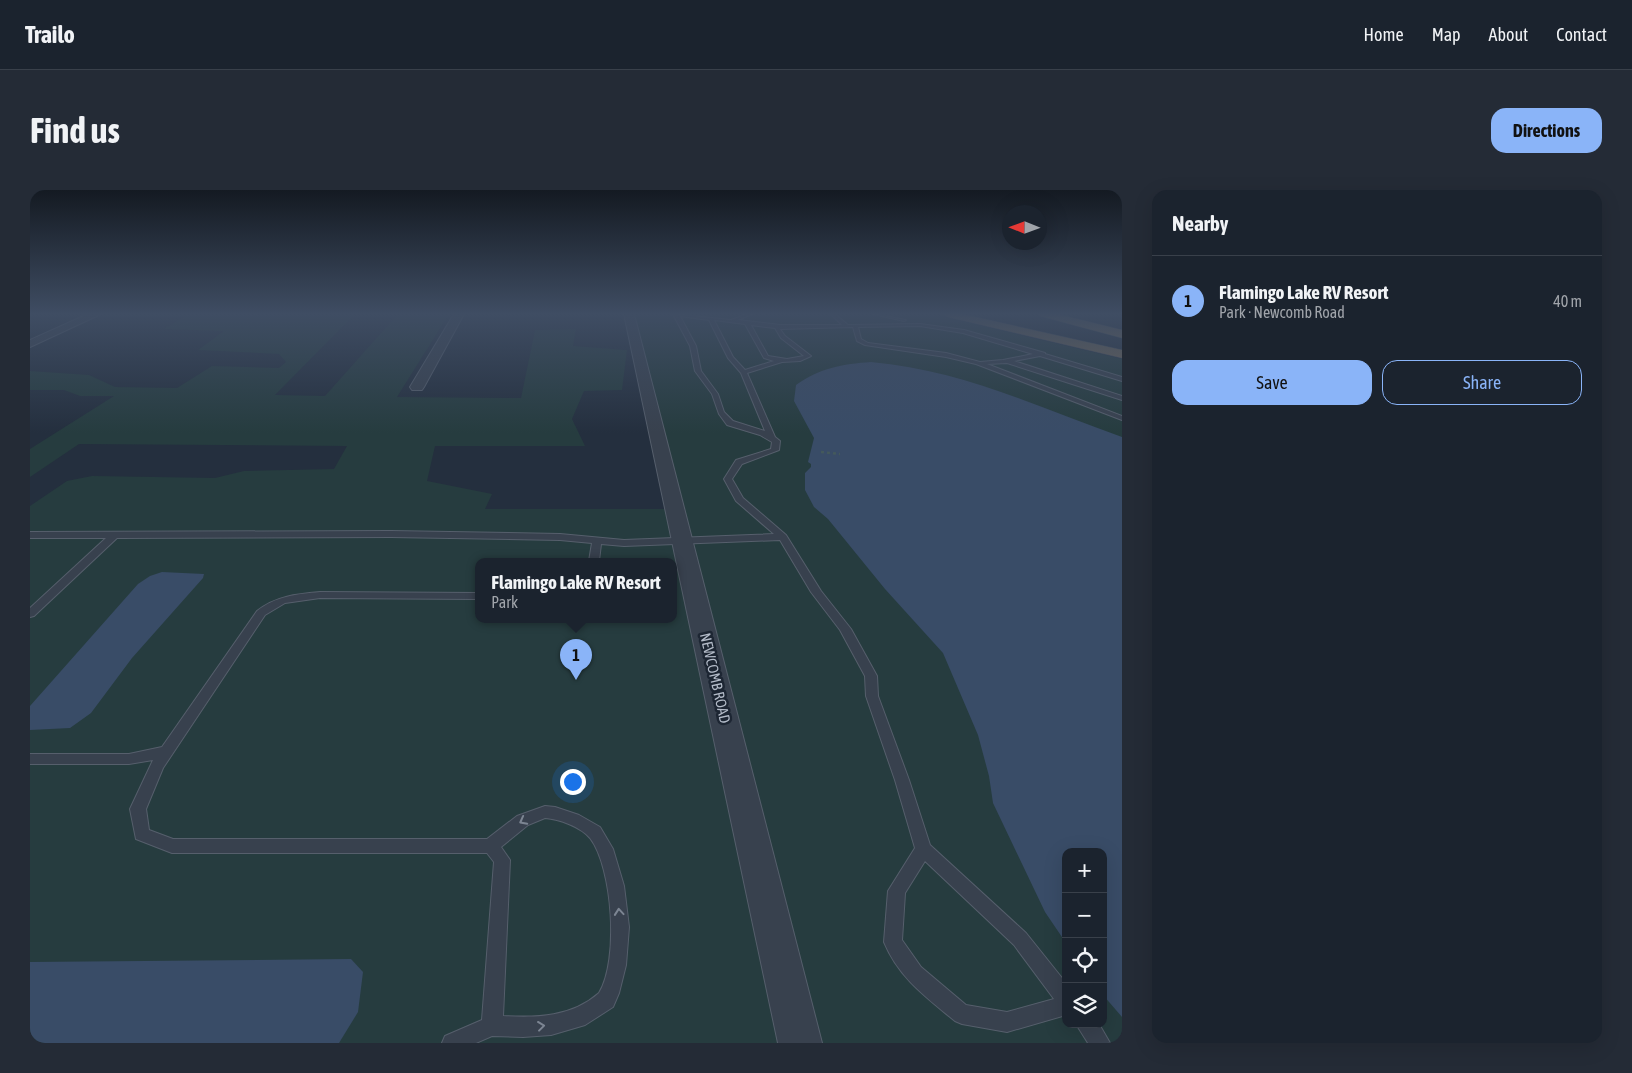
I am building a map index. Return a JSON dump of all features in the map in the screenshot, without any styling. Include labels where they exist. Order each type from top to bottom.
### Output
[{"type":"street","points":[[417,387],[436,354]]},
{"type":"street","name":"NEWCOMB ROAD","points":[[639,354],[800,1043]]},
{"type":"lane","points":[[695,354],[698,371],[715,394],[720,413],[730,423],[770,436],[776,441],[775,450],[739,462],[728,479],[739,498],[783,538],[816,592],[845,630],[871,676],[872,696],[902,780],[922,848],[1020,939],[1062,994]]},
{"type":"lane","points":[[729,354],[744,372],[770,436]]},
{"type":"lane","points":[[764,354],[766,357],[782,360],[799,360],[808,356],[805,354]]},
{"type":"lane","points":[[937,354],[978,363],[1122,418]]},
{"type":"lane","points":[[978,363],[1007,362],[1044,354],[1122,379]]},
{"type":"lane","points":[[744,372],[782,360]]},
{"type":"lane","points":[[1007,362],[1122,398]]},
{"type":"lane","points":[[30,535],[391,534],[560,537],[597,542],[684,543],[783,538]]},
{"type":"lane","points":[[30,614],[113,536]]},
{"type":"lane","points":[[594,558],[597,542]]},
{"type":"lane","points":[[452,1043],[492,1026],[530,1027],[572,1022],[606,1001],[619,962],[620,912],[610,864],[596,833],[575,820],[547,812],[530,817],[509,829],[491,846],[172,846],[142,834],[138,810],[157,766],[166,752],[261,613],[272,603],[294,597],[320,595],[475,596]]},
{"type":"lane","points":[[30,759],[129,759],[166,752]]},
{"type":"lane","points":[[491,846],[502,860],[492,1026]]},
{"type":"lane","points":[[922,848],[897,891],[893,942],[914,974],[962,1014],[1007,1022],[1062,1006]]},
{"type":"lane","points":[[1089,1028],[1100,1043]]},
{"type":"path","points":[[820,452],[840,454]]},
{"type":"green space","points":[[275,354],[316,354],[275,395],[325,396],[363,354],[424,354],[397,397],[521,398],[530,354],[627,354],[622,390],[584,391],[572,419],[585,446],[435,446],[427,481],[492,494],[485,509],[683,509],[644,354],[1100,354],[1122,359],[1122,1043],[30,1043],[30,506],[67,481],[92,476],[215,478],[244,471],[334,469],[347,446],[79,444],[30,477],[30,449],[114,396],[80,396],[64,390],[30,390],[30,371],[89,375],[115,387],[177,388],[212,366],[279,368],[286,362],[279,354]]},
{"type":"water","points":[[871,362],[904,366],[968,381],[1122,437],[1122,1017],[1107,1000],[1107,848],[1062,848],[1062,937],[1045,912],[993,803],[989,776],[978,735],[943,653],[885,589],[828,519],[814,507],[805,490],[805,473],[811,467],[811,464],[808,462],[814,438],[794,401],[796,385],[823,371],[850,364]]},
{"type":"water","points":[[162,572],[204,574],[203,578],[132,658],[91,713],[70,728],[30,730],[30,706],[138,584],[150,576]]},
{"type":"water","points":[[351,959],[363,972],[358,1012],[339,1043],[30,1043],[30,962]]},
{"type":"place","name":"Flamingo Lake RV Resort","points":[[576,680]]}]
